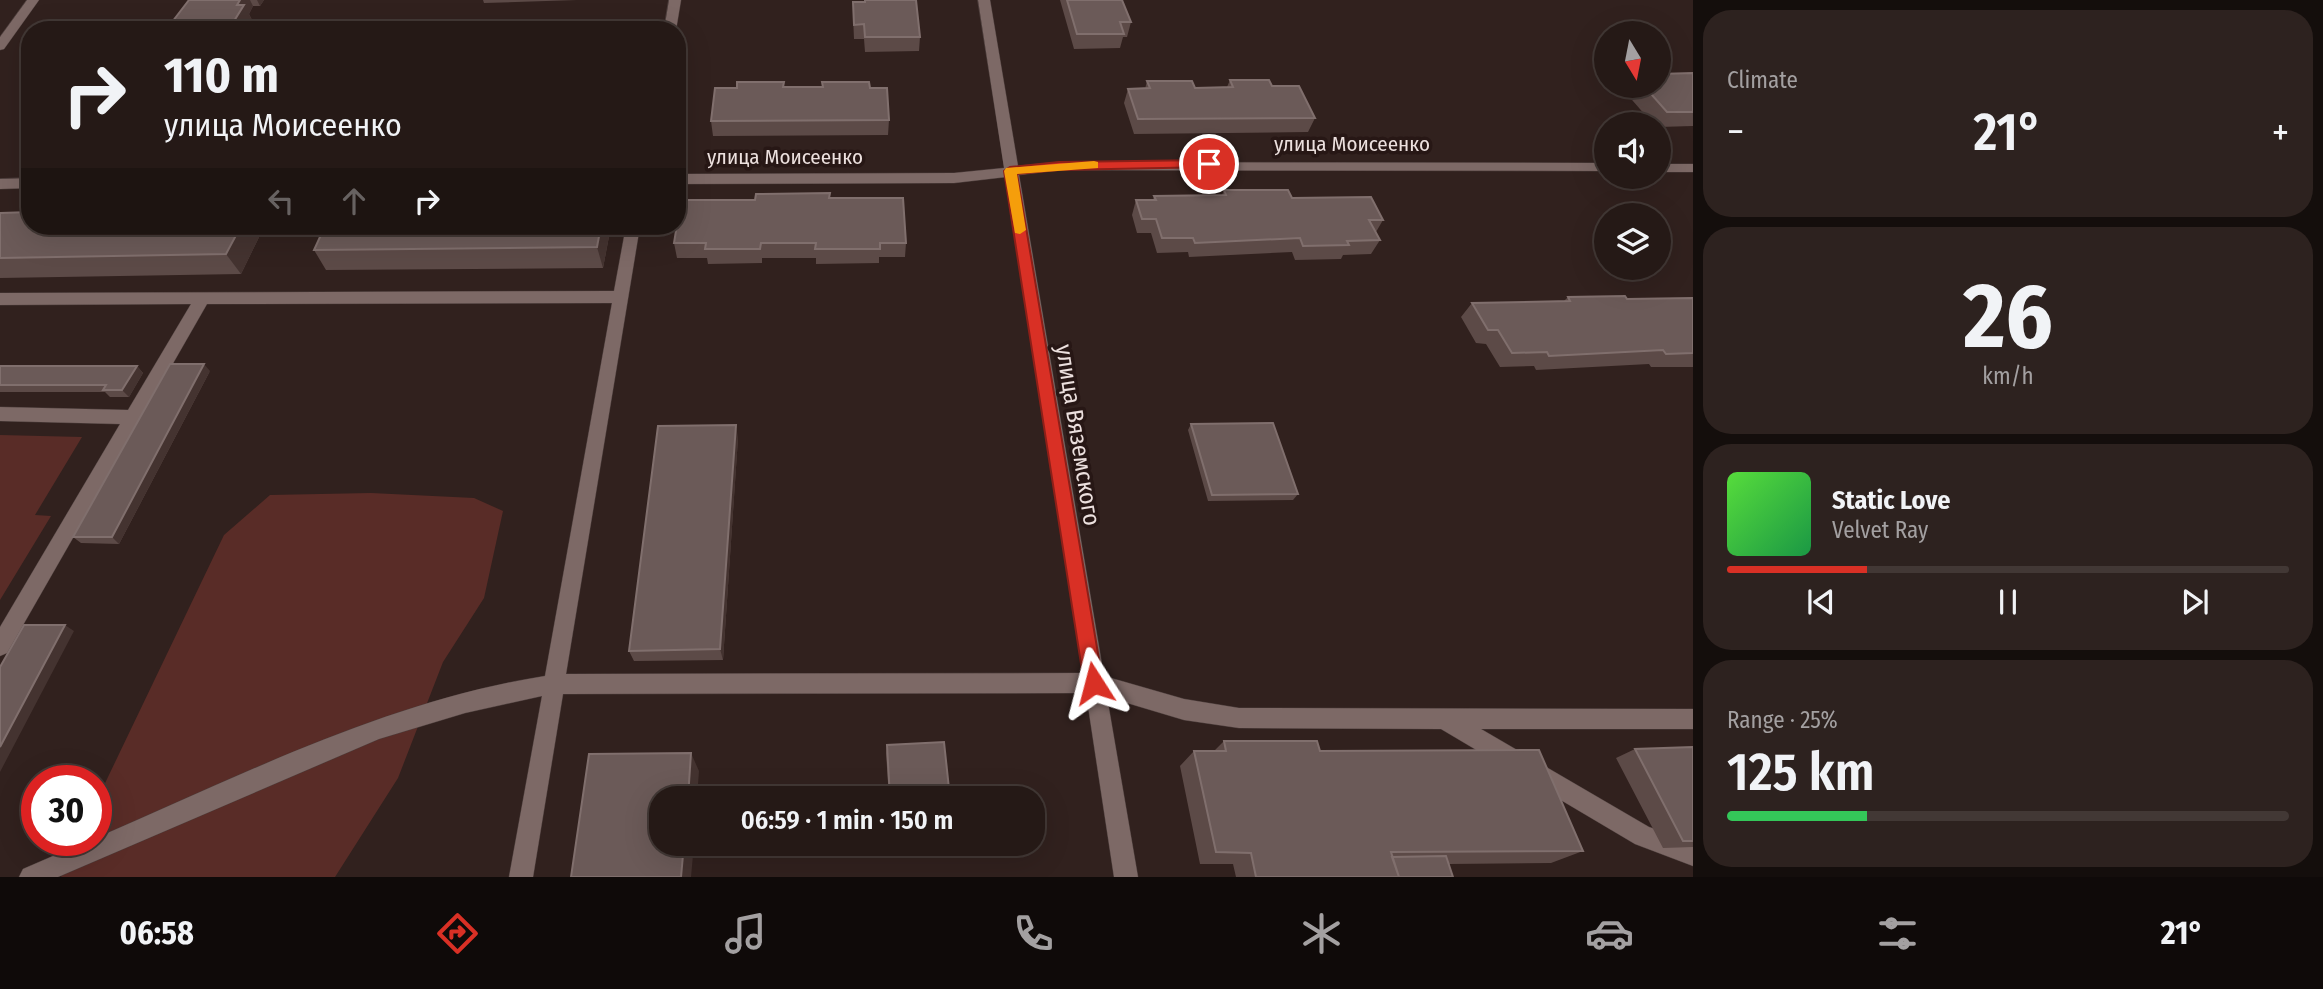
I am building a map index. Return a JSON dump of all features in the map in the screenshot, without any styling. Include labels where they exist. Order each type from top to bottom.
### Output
[{"type":"street","points":[[0,46],[33,0]]},
{"type":"street","points":[[672,21],[675,0]]},
{"type":"street","name":"улица Вяземского","points":[[984,0],[1126,877]]},
{"type":"street","name":"улица Моисеенко","points":[[686,179],[954,178],[1059,166],[1221,164],[1594,167]]},
{"type":"street","points":[[1671,168],[1693,168]]},
{"type":"street","points":[[0,184],[21,183]]},
{"type":"street","points":[[521,877],[632,235]]},
{"type":"street","points":[[0,299],[621,298]]},
{"type":"street","points":[[0,646],[202,299]]},
{"type":"street","points":[[0,414],[133,417]]},
{"type":"street","points":[[31,877],[377,729],[436,709],[501,692],[555,684],[1094,683],[1169,708],[1202,715],[1239,718],[1693,719]]},
{"type":"street","points":[[1442,718],[1643,836],[1693,854]]},
{"type":"shaded area","points":[[0,435],[82,437],[35,515],[51,516],[0,600]]},
{"type":"shaded area","points":[[371,493],[474,498],[503,511],[484,598],[443,662],[398,778],[335,877],[61,877],[71,856],[112,856],[112,769],[224,535],[270,495]]},
{"type":"building","points":[[189,0],[240,0],[237,5],[244,5],[234,21],[173,21]]},
{"type":"building","points":[[916,0],[920,37],[865,37],[864,24],[854,25],[853,2]]},
{"type":"building","points":[[1067,0],[1122,0],[1131,22],[1120,22],[1124,34],[1077,34]]},
{"type":"building","points":[[1693,73],[1693,112],[1667,112],[1655,98],[1671,98],[1671,74]]},
{"type":"building","points":[[1230,80],[1269,80],[1272,86],[1299,86],[1315,118],[1138,119],[1128,89],[1150,88],[1147,81],[1192,81],[1195,88],[1233,87]]},
{"type":"building","points":[[737,82],[784,82],[783,87],[823,87],[822,82],[869,82],[870,88],[887,88],[889,120],[711,121],[715,88],[737,88]]},
{"type":"building","points":[[1224,190],[1288,190],[1292,198],[1371,197],[1383,220],[1369,220],[1380,240],[1347,241],[1349,245],[1303,246],[1300,238],[1195,243],[1193,238],[1162,238],[1156,219],[1142,219],[1136,200],[1156,200],[1154,196],[1226,195]]},
{"type":"building","points":[[830,193],[829,198],[903,198],[906,243],[880,243],[880,249],[815,249],[816,243],[761,243],[760,249],[705,249],[706,243],[674,243],[675,235],[686,235],[686,200],[755,200],[756,194]]},
{"type":"building","points":[[21,212],[21,235],[236,235],[226,254],[0,258],[0,213]]},
{"type":"building","points":[[321,235],[599,235],[597,247],[314,250]]},
{"type":"building","points":[[1625,296],[1627,299],[1693,298],[1693,353],[1666,354],[1663,350],[1549,356],[1547,352],[1512,353],[1498,330],[1488,330],[1472,303],[1570,301],[1568,297]]},
{"type":"building","points":[[170,364],[204,364],[112,537],[73,537]]},
{"type":"building","points":[[0,366],[137,366],[122,390],[103,390],[106,385],[0,385]]},
{"type":"building","points":[[1273,423],[1298,494],[1212,495],[1191,424]]},
{"type":"building","points":[[736,425],[720,649],[629,651],[658,426]]},
{"type":"building","points":[[24,625],[65,625],[0,747],[0,667]]},
{"type":"building","points":[[1224,741],[1317,741],[1320,751],[1539,750],[1583,851],[1391,852],[1399,877],[1256,877],[1251,853],[1216,852],[1194,751],[1226,751]]},
{"type":"building","points":[[944,742],[949,786],[889,786],[887,745]]},
{"type":"building","points":[[1693,747],[1693,841],[1683,841],[1635,749]]},
{"type":"building","points":[[691,753],[689,786],[649,786],[649,856],[683,856],[681,877],[571,877],[589,754]]},
{"type":"building","points":[[1446,856],[1453,877],[1399,877],[1392,857]]},
{"type":"slow traffic","points":[[1020,230],[1010,171],[1036,167],[1094,165]]},
{"type":"route","points":[[1094,683],[1010,171],[1059,166],[1209,164]]}]
